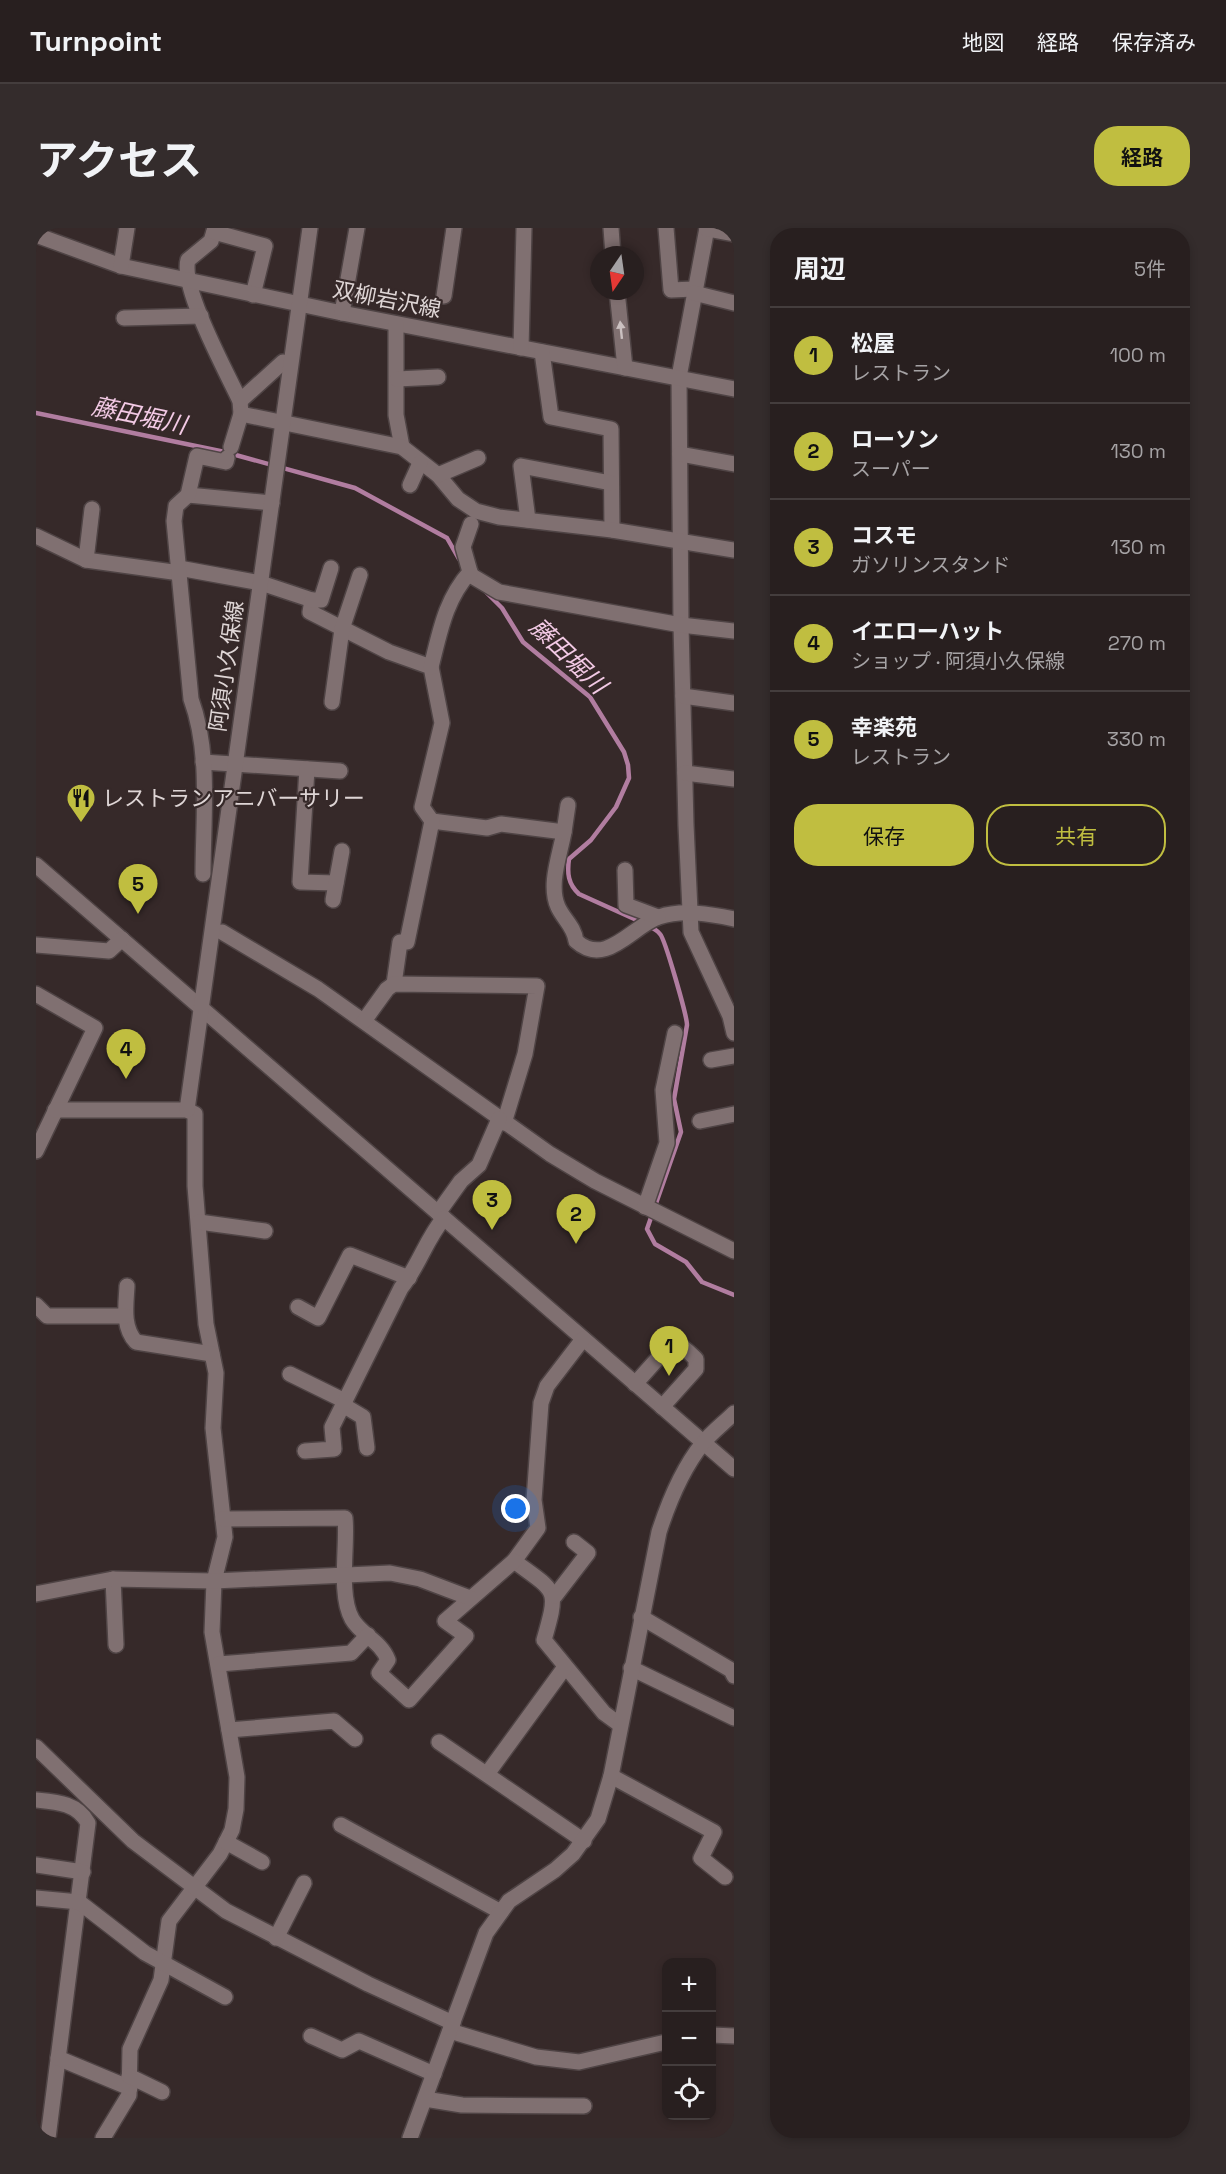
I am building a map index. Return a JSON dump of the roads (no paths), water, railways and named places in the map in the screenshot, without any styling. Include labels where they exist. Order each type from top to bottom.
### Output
[{"type":"street","points":[[121,267],[127,228]]},
{"type":"street","name":"阿須小久保線","points":[[129,2082],[129,2049],[158,1989],[164,1964],[169,1922],[226,1842],[232,1830],[236,1809],[237,1777],[212,1632],[214,1581],[225,1537],[213,1428],[216,1373],[206,1324],[191,1112],[200,1007],[310,228]]},
{"type":"street","points":[[342,313],[357,228]]},
{"type":"street","points":[[444,296],[454,228]]},
{"type":"street","points":[[521,348],[524,228]]},
{"type":"street","points":[[611,228],[613,246]]},
{"type":"street","points":[[666,228],[671,290],[694,291],[734,303]]},
{"type":"street","points":[[734,234],[707,229],[679,378],[681,625],[691,932],[730,1016],[734,1033]]},
{"type":"street","points":[[253,295],[265,246],[215,230],[211,241],[188,260],[186,272],[201,316],[241,408],[284,423],[402,447],[438,475],[458,499],[476,511],[681,540],[734,550]]},
{"type":"street","name":"双柳岩沢線","points":[[36,235],[121,267],[396,324],[734,388]]},
{"type":"street","points":[[618,300],[625,368]]},
{"type":"street","points":[[124,318],[201,316]]},
{"type":"street","points":[[396,324],[396,415],[402,447]]},
{"type":"street","points":[[542,352],[551,417],[611,429],[612,530]]},
{"type":"street","points":[[203,874],[203,762],[198,718],[191,699],[174,521],[176,506],[188,495],[197,456],[226,462],[241,408],[283,362]]},
{"type":"street","points":[[397,379],[438,378]]},
{"type":"street","points":[[680,454],[734,464]]},
{"type":"street","points":[[438,475],[478,458]]},
{"type":"street","points":[[410,484],[420,463]]},
{"type":"street","points":[[528,520],[521,465],[611,483]]},
{"type":"street","points":[[188,495],[272,503]]},
{"type":"street","points":[[86,560],[92,509]]},
{"type":"street","points":[[471,524],[463,547],[467,576],[447,608],[431,667],[442,723],[422,807],[432,821],[487,828],[501,824],[564,832]]},
{"type":"street","points":[[36,536],[86,560],[261,583],[312,600],[321,600],[331,568]]},
{"type":"street","points":[[332,702],[342,629],[360,575]]},
{"type":"street","points":[[467,576],[472,576],[499,592],[681,625],[734,631]]},
{"type":"street","points":[[312,600],[310,612],[389,652],[431,667]]},
{"type":"street","points":[[683,696],[734,703]]},
{"type":"street","points":[[203,762],[340,771]]},
{"type":"street","points":[[307,769],[300,882],[336,883]]},
{"type":"street","points":[[685,772],[734,778]]},
{"type":"street","points":[[568,805],[554,884],[558,907],[574,930],[576,941],[583,947],[608,948],[620,943],[649,923],[690,914],[734,919]]},
{"type":"street","points":[[394,984],[400,942],[407,942],[432,821]]},
{"type":"street","points":[[333,900],[342,851]]},
{"type":"street","points":[[36,865],[734,1469]]},
{"type":"street","points":[[625,870],[626,904],[649,923]]},
{"type":"street","points":[[222,932],[318,989],[501,1121],[586,1176],[734,1251]]},
{"type":"street","points":[[36,945],[109,951],[122,939]]},
{"type":"street","points":[[304,1451],[334,1449],[332,1427],[401,1288],[415,1272],[441,1215],[461,1181],[479,1164],[501,1121],[525,1054],[537,986],[394,984],[387,989],[364,1021]]},
{"type":"street","points":[[36,994],[95,1028],[36,1151]]},
{"type":"street","points":[[650,1209],[667,1143],[663,1090],[675,1033]]},
{"type":"street","points":[[711,1060],[734,1056]]},
{"type":"street","points":[[55,1110],[191,1112]]},
{"type":"street","points":[[700,1121],[734,1114]]},
{"type":"street","points":[[199,1222],[265,1231]]},
{"type":"street","points":[[298,1307],[318,1318],[350,1255],[409,1278]]},
{"type":"street","points":[[126,1286],[125,1316],[129,1335],[136,1342],[212,1354]]},
{"type":"street","points":[[36,1305],[39,1305],[47,1316],[125,1316]]},
{"type":"street","points":[[223,1519],[345,1511],[344,1573],[352,1619],[384,1650],[388,1660],[379,1673],[409,1700],[466,1636],[445,1621],[514,1561],[538,1528],[534,1500],[541,1403],[547,1386],[583,1338]]},
{"type":"street","points":[[635,1383],[673,1344],[681,1346],[696,1359],[696,1369],[662,1407]]},
{"type":"street","points":[[290,1374],[344,1403],[363,1417],[367,1448]]},
{"type":"street","points":[[410,2138],[486,1933],[501,1912],[522,1891],[555,1870],[584,1842],[598,1819],[610,1776],[640,1617],[659,1532],[669,1503],[703,1443],[734,1413]]},
{"type":"street","points":[[574,1542],[588,1553],[555,1596],[544,1640],[604,1713],[620,1724]]},
{"type":"street","points":[[514,1561],[551,1588],[555,1596]]},
{"type":"street","points":[[36,1594],[112,1579],[214,1581],[344,1573],[390,1573],[420,1579],[470,1598]]},
{"type":"street","points":[[112,1579],[116,1645]]},
{"type":"street","points":[[640,1617],[731,1670],[734,1676]]},
{"type":"street","points":[[219,1664],[351,1653],[368,1635]]},
{"type":"street","points":[[487,1774],[565,1666]]},
{"type":"street","points":[[631,1668],[734,1718]]},
{"type":"street","points":[[229,1730],[334,1721],[355,1739]]},
{"type":"street","points":[[439,1742],[584,1842]]},
{"type":"street","points":[[36,1748],[133,1841],[196,1886],[226,1911],[451,2027],[536,2057],[579,2062],[662,2043]]},
{"type":"street","points":[[610,1776],[714,1832],[701,1858],[725,1877]]},
{"type":"street","points":[[36,1800],[59,1803],[77,1810],[88,1823],[89,1834],[48,2138]]},
{"type":"street","points":[[341,1825],[501,1912]]},
{"type":"street","points":[[226,1842],[262,1862]]},
{"type":"street","points":[[36,1866],[83,1872]]},
{"type":"street","points":[[276,1938],[304,1883]]},
{"type":"street","points":[[36,1898],[79,1902],[164,1964],[225,1997]]},
{"type":"street","points":[[716,2035],[734,2036]]},
{"type":"street","points":[[311,2036],[342,2050],[359,2040],[434,2074]]},
{"type":"street","points":[[58,2058],[162,2092]]},
{"type":"street","points":[[103,2138],[129,2095],[129,2082]]},
{"type":"street","points":[[425,2099],[462,2105],[584,2106]]},
{"type":"waterway","name":"藤田堀川","points":[[36,413],[225,452],[355,488],[447,538],[459,559]]},
{"type":"waterway","name":"藤田堀川","points":[[486,592],[502,608],[523,642],[590,697],[624,752],[629,778],[616,807],[591,840],[569,859],[568,874],[570,882],[579,894],[641,922]]},
{"type":"waterway","name":"藤田堀川","points":[[648,926],[658,931],[663,939],[687,1025],[674,1099],[681,1132],[647,1229],[655,1244],[686,1262],[702,1282],[734,1295]]},
{"type":"place","name":"レストランアニバーサリー","points":[[81,824]]},
{"type":"place","name":"幸楽苑","points":[[138,914]]},
{"type":"place","name":"イエローハット","points":[[126,1079]]},
{"type":"place","name":"コスモ","points":[[492,1230]]},
{"type":"place","name":"ローソン","points":[[576,1244]]},
{"type":"place","name":"松屋","points":[[669,1376]]}]
